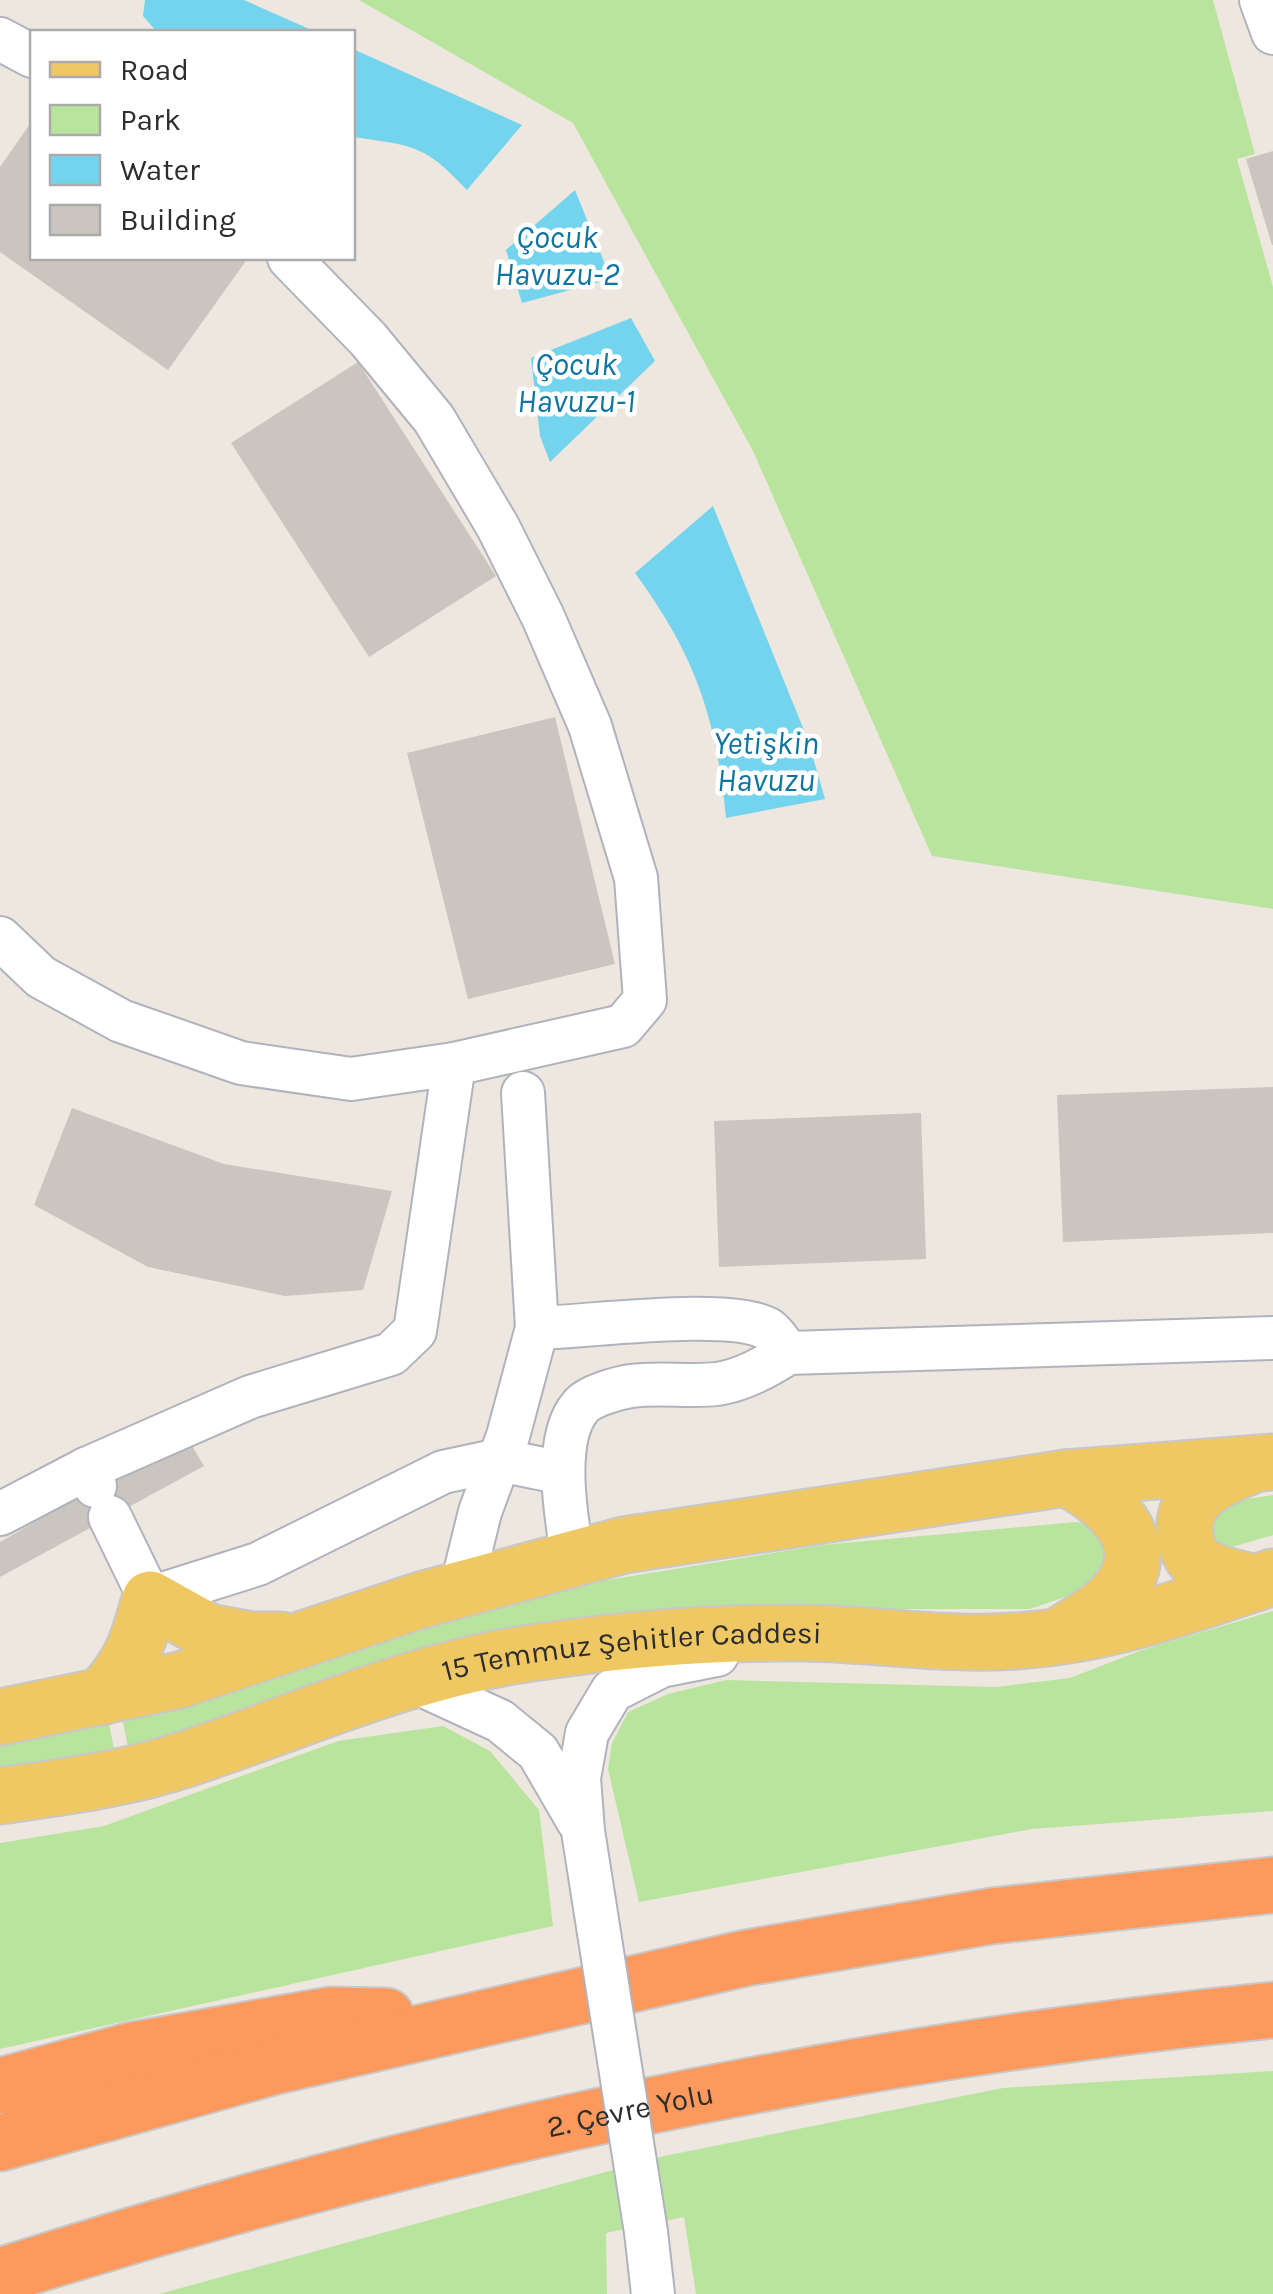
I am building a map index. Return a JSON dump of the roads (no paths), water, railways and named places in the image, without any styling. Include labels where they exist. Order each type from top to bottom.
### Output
[{"type":"highway","points":[[0,2143],[272,2067],[746,1958],[1066,1906],[1273,1884]]},
{"type":"highway","name":"2. Çevre Yolu","points":[[0,2276],[220,2210],[572,2122],[912,2056],[1112,2027],[1273,2010]]},
{"type":"highway","points":[[0,2086],[132,2050],[330,2014],[468,2020]]},
{"type":"main road","points":[[0,1716],[218,1670],[461,1588],[624,1544],[1066,1478],[1267,1462]]},
{"type":"main road","points":[[1264,1580],[1221,1574],[1198,1562],[1186,1546],[1184,1522],[1191,1502],[1209,1486],[1267,1462]]},
{"type":"main road","points":[[1058,1637],[1121,1589],[1132,1550],[1127,1532],[1110,1506],[1066,1478]]},
{"type":"main road","name":"15 Temmuz Şehitler Caddesi","points":[[0,1796],[123,1776],[184,1760],[411,1680],[525,1654],[682,1636],[806,1633],[942,1642],[1058,1637],[1180,1608],[1264,1580]]},
{"type":"main road","points":[[101,1697],[124,1670],[137,1646],[150,1599],[209,1632],[252,1640],[304,1640]]},
{"type":"street","points":[[1261,0],[1273,33]]},
{"type":"street","points":[[0,38],[30,55]]},
{"type":"street","points":[[0,938],[42,977],[121,1022],[241,1063],[351,1079],[454,1064],[624,1026],[645,1000],[636,878],[590,726],[544,617],[498,527],[434,419],[368,339],[291,260]]},
{"type":"street","points":[[0,1514],[97,1491],[250,1397],[391,1354],[414,1331],[454,1064]]},
{"type":"street","points":[[461,1588],[480,1512],[537,1328],[523,1093]]},
{"type":"street","points":[[537,1328],[695,1319],[742,1322],[770,1330],[788,1353]]},
{"type":"street","points":[[573,1558],[563,1472],[571,1421],[583,1402],[629,1386],[719,1384],[758,1372],[788,1353],[1273,1338]]},
{"type":"street","points":[[97,1491],[150,1599],[258,1564],[443,1472],[499,1460],[563,1472]]},
{"type":"street","points":[[653,2294],[583,1830],[579,1778],[588,1733],[612,1690],[661,1666],[806,1633]]},
{"type":"street","points":[[411,1680],[500,1721],[538,1752],[583,1830]]},
{"type":"water","points":[[145,0],[244,0],[312,30],[155,30],[143,16]]},
{"type":"water","points":[[355,50],[522,125],[467,190],[428,155],[355,137]]},
{"type":"water","name":"Çocuk Havuzu-2","points":[[575,190],[611,279],[522,303],[506,250]]},
{"type":"water","name":"Çocuk Havuzu-1","points":[[631,318],[655,361],[550,462],[540,436],[531,358]]},
{"type":"water","name":"Yetişkin Havuzu","points":[[713,506],[808,740],[825,799],[726,818],[716,748],[699,688],[673,632],[635,573]]}]
